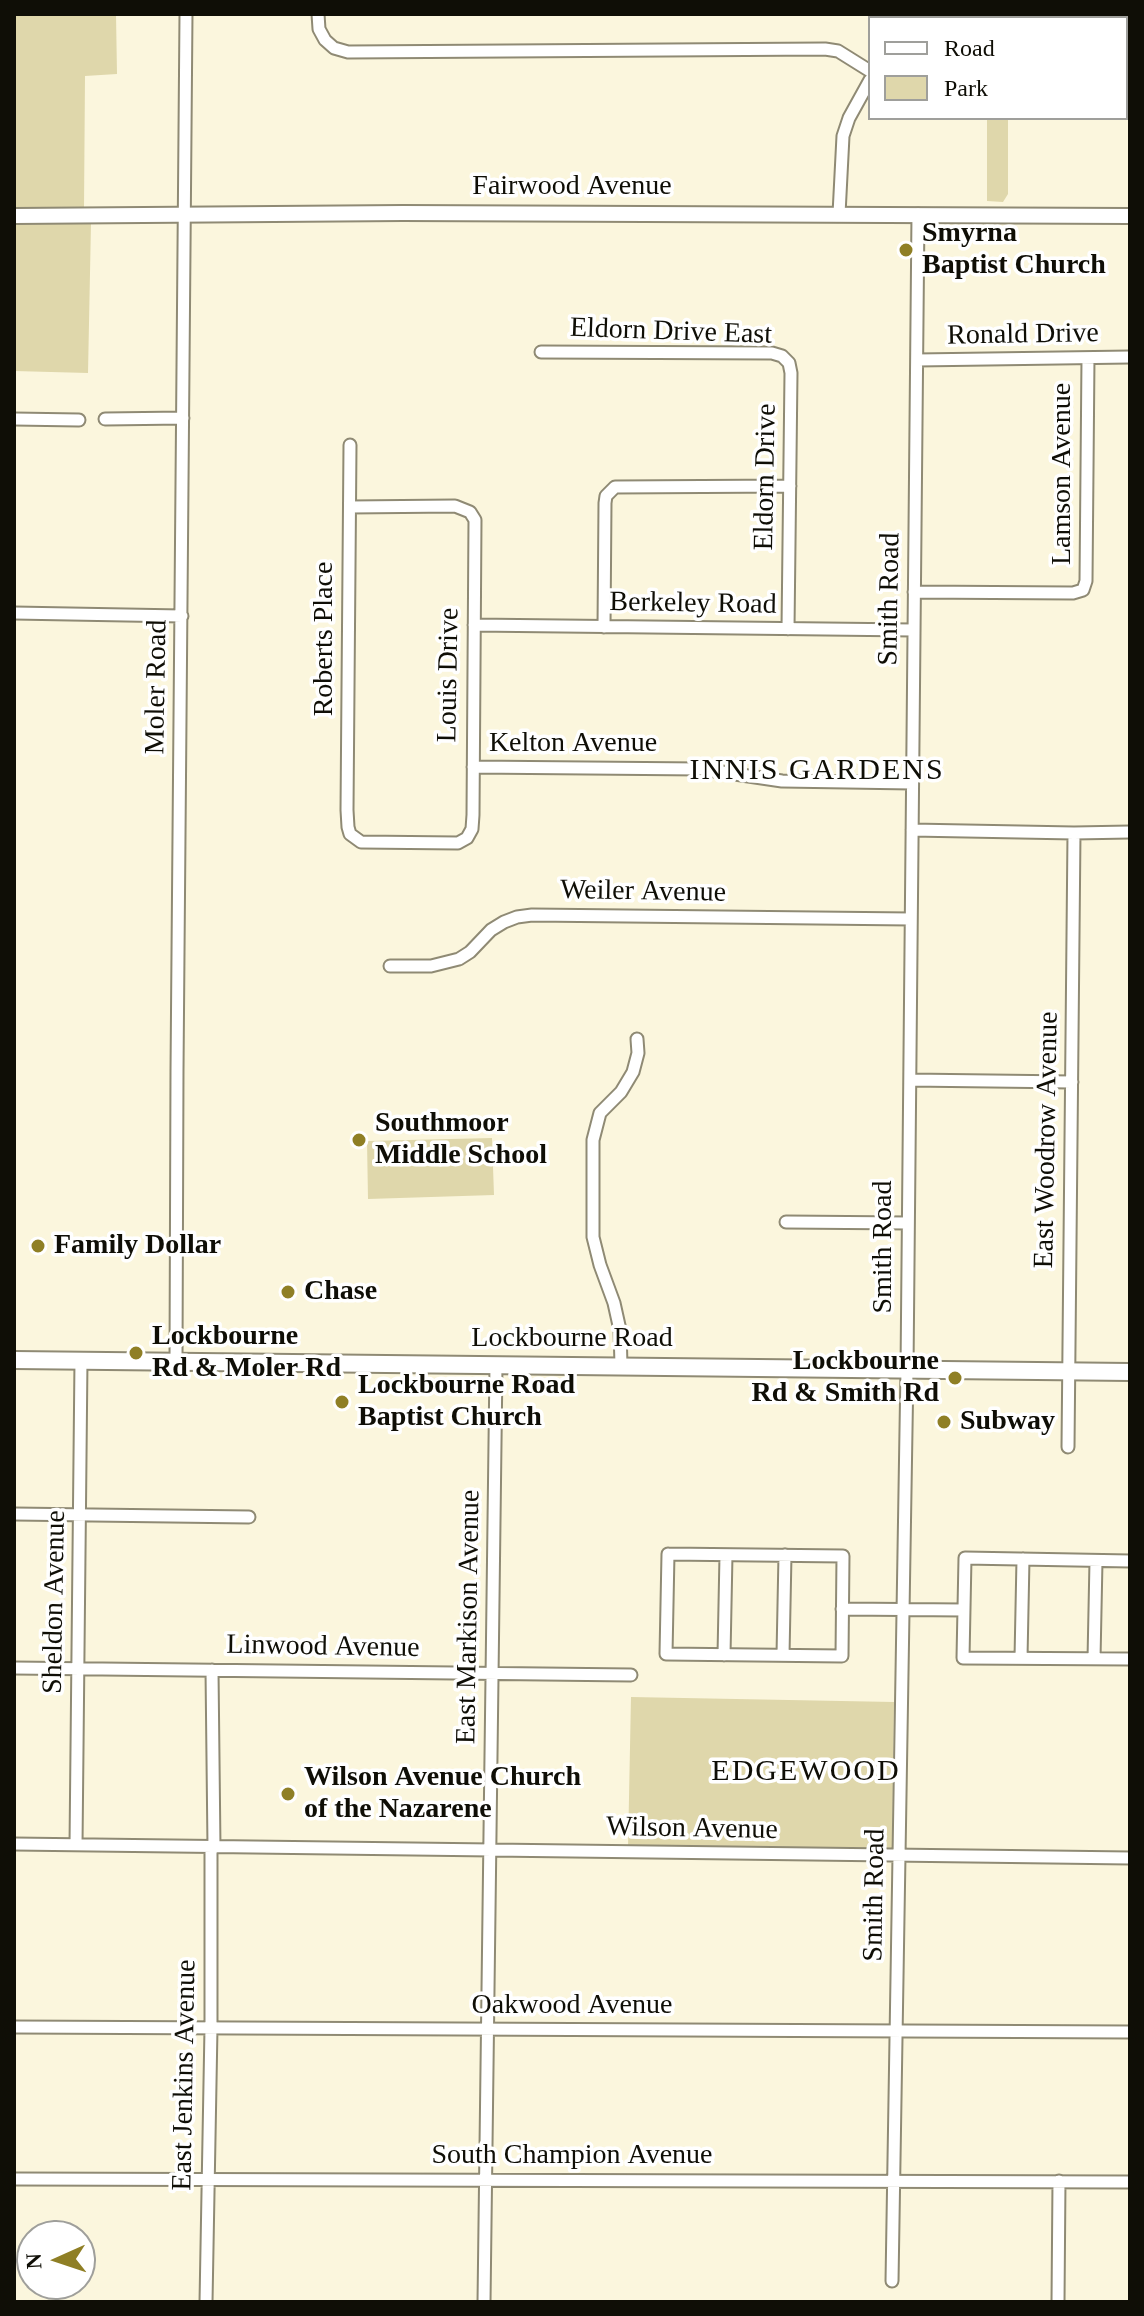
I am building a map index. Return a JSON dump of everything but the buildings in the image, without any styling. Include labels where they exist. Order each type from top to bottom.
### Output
[{"type":"main road","name":"Lockbourne Road","points":[[14,1360],[1130,1372]]},
{"type":"street","name":"Moler Road","points":[[176,1361],[186,14]]},
{"type":"street","points":[[318,14],[319,29],[325,40],[334,48],[348,52],[825,49],[838,51],[868,70]]},
{"type":"street","points":[[839,214],[843,136],[868,84]]},
{"type":"street","name":"Smith Road","points":[[892,2281],[907,1369],[918,214]]},
{"type":"street","name":"Fairwood Avenue","points":[[14,216],[1130,216]]},
{"type":"street","name":"Eldorn Drive East","points":[[541,352],[772,353],[782,356],[789,363],[791,373]]},
{"type":"street","name":"Ronald Drive","points":[[917,360],[1130,357]]},
{"type":"street","name":"Lamson Avenue","points":[[914,592],[1073,593],[1083,590],[1086,581],[1088,358]]},
{"type":"street","name":"Eldorn Drive","points":[[788,629],[791,373]]},
{"type":"street","points":[[105,419],[183,418]]},
{"type":"street","points":[[14,419],[79,420]]},
{"type":"street","name":"Roberts Place","points":[[350,445],[347,810],[350,834],[361,842],[372,843],[446,844],[467,838]]},
{"type":"street","points":[[604,627],[605,503],[615,487],[790,486]]},
{"type":"street","name":"Louis Drive","points":[[350,507],[455,506],[470,512],[475,520],[472,829],[467,838]]},
{"type":"street","points":[[14,613],[182,616]]},
{"type":"street","name":"Berkeley Road","points":[[474,625],[913,630]]},
{"type":"street","name":"Kelton Avenue","points":[[473,767],[701,769],[782,781],[912,783]]},
{"type":"street","points":[[912,830],[1130,832]]},
{"type":"street","name":"East Woodrow Avenue","points":[[1068,1447],[1074,833]]},
{"type":"street","name":"Weiler Avenue","points":[[390,966],[445,965],[470,952],[491,930],[504,922],[532,915],[911,919]]},
{"type":"street","points":[[621,1365],[620,1330],[593,1237],[593,1140],[600,1113],[621,1092],[633,1072],[638,1053],[637,1039]]},
{"type":"street","points":[[910,1080],[1072,1082]]},
{"type":"street","points":[[786,1222],[908,1223]]},
{"type":"street","name":"Sheldon Avenue","points":[[76,1845],[81,1360]]},
{"type":"street","name":"East Markison Avenue","points":[[484,2302],[496,1365]]},
{"type":"street","points":[[14,1514],[249,1517]]},
{"type":"street","points":[[668,1554],[726,1555],[843,1556],[842,1656],[666,1654],[668,1554]]},
{"type":"street","points":[[724,1655],[726,1555]]},
{"type":"street","points":[[783,1655],[785,1555]]},
{"type":"street","points":[[1130,1561],[965,1558],[963,1658],[1130,1659]]},
{"type":"street","points":[[1021,1658],[1023,1559]]},
{"type":"street","points":[[1094,1659],[1096,1561]]},
{"type":"street","points":[[842,1609],[964,1610]]},
{"type":"street","name":"Linwood Avenue","points":[[14,1668],[631,1675]]},
{"type":"street","name":"East Jenkins Avenue","points":[[206,2302],[212,1670]]},
{"type":"street","name":"Wilson Avenue","points":[[14,1844],[1130,1858]]},
{"type":"street","name":"Oakwood Avenue","points":[[14,2027],[1130,2032]]},
{"type":"street","name":"South Champion Avenue","points":[[14,2179],[1130,2182]]},
{"type":"street","points":[[1058,2302],[1059,2181]]},
{"type":"green space","points":[[14,14],[116,14],[117,74],[85,76],[84,208],[14,209]]},
{"type":"green space","points":[[987,120],[1008,120],[1008,194],[1003,202],[987,201]]},
{"type":"green space","points":[[14,222],[91,223],[88,373],[14,371]]},
{"type":"green space","points":[[492,1138],[494,1195],[368,1199],[367,1141]]},
{"type":"green space","points":[[631,1697],[894,1702],[892,1853],[628,1848]]},
{"type":"place","name":"Smyrna Baptist Church","points":[[906,250]]},
{"type":"place","name":"Southmoor Middle School","points":[[359,1140]]},
{"type":"place","name":"Family Dollar","points":[[38,1246]]},
{"type":"place","name":"Chase","points":[[288,1292]]},
{"type":"place","name":"Lockbourne Rd & Moler Rd","points":[[136,1353]]},
{"type":"place","name":"Lockbourne Rd & Smith Rd","points":[[955,1378]]},
{"type":"place","name":"Lockbourne Road Baptist Church","points":[[342,1402]]},
{"type":"place","name":"Subway","points":[[944,1422]]},
{"type":"place","name":"Wilson Avenue Church of the Nazarene","points":[[288,1794]]},
{"type":"district","name":"INNIS GARDENS","points":[[817,771]]},
{"type":"district","name":"EDGEWOOD","points":[[806,1772]]}]
